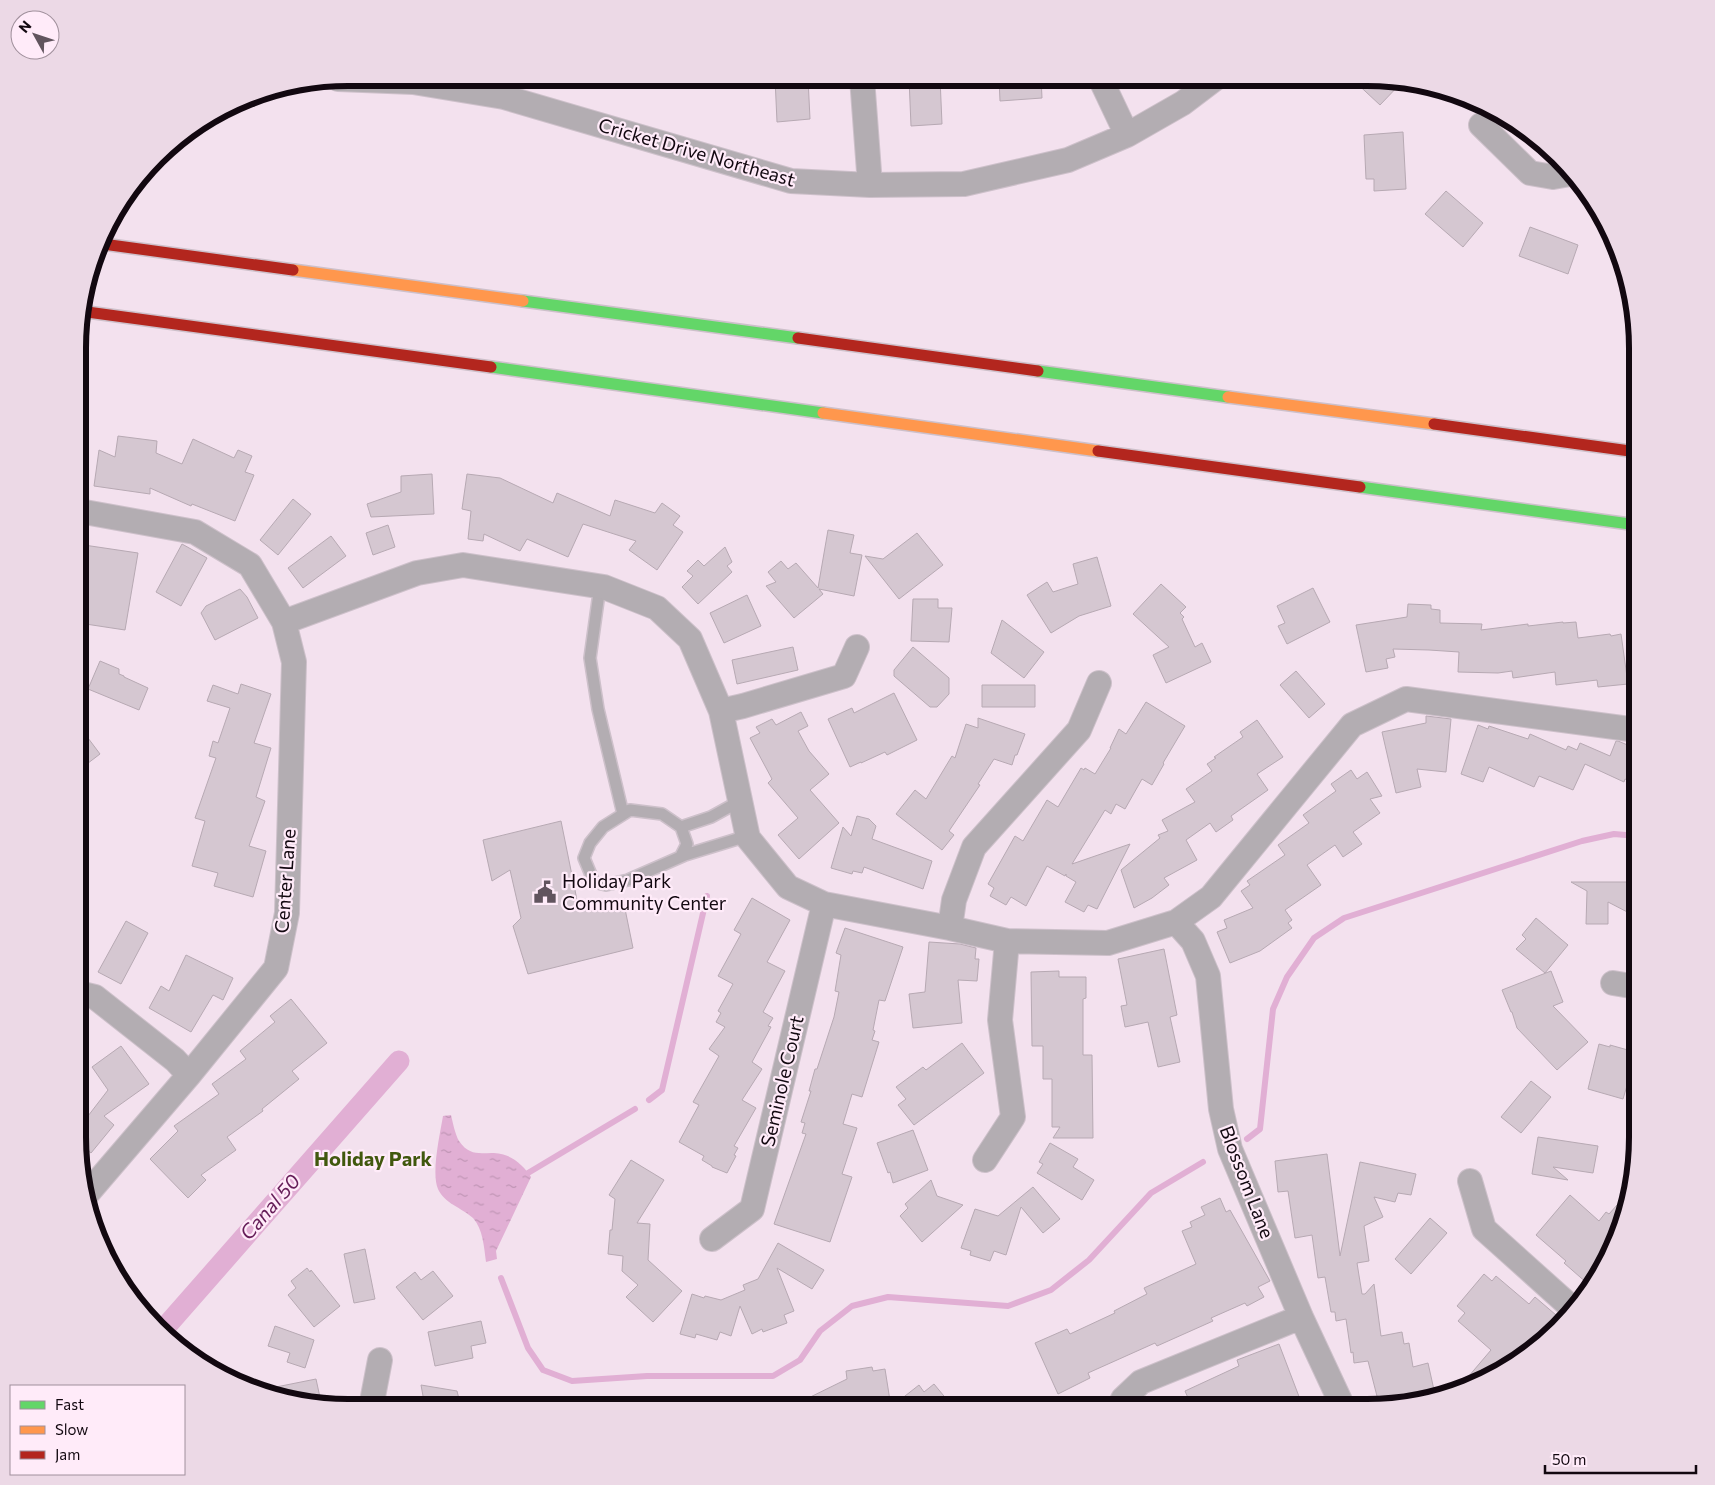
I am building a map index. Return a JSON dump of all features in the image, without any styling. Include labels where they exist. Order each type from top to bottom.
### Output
[{"type":"highway","points":[[108,245],[1629,451]]},
{"type":"highway","points":[[88,312],[1629,524]]},
{"type":"highway","points":[[1591,446],[1629,444]]},
{"type":"street","name":"Cricket Drive Northeast","points":[[444,86],[504,97],[791,181],[870,185],[964,184],[1068,160],[1127,135],[1183,103],[1205,86]]},
{"type":"street","points":[[863,86],[870,185]]},
{"type":"street","points":[[1104,86],[1127,135]]},
{"type":"street","points":[[1481,125],[1530,173],[1553,177],[1563,175]]},
{"type":"street","name":"Center Lane","points":[[86,512],[194,532],[250,565],[284,622],[294,662],[287,913],[276,968],[189,1075],[91,1189]]},
{"type":"street","points":[[284,622],[417,572],[463,565],[600,586],[657,608],[690,639],[721,711],[747,836],[788,887],[824,904],[1007,941],[1108,943],[1176,922],[1211,897],[1352,726],[1406,699],[1629,729]]},
{"type":"street","points":[[721,711],[844,676],[857,647]]},
{"type":"street","points":[[950,928],[954,900],[974,847],[1079,730],[1099,683]]},
{"type":"street","name":"Seminole Court","points":[[712,1239],[752,1209],[824,904]]},
{"type":"street","name":"Blossom Lane","points":[[1176,922],[1193,941],[1208,976],[1221,1109],[1230,1149],[1301,1317],[1339,1399]]},
{"type":"street","points":[[984,1160],[1013,1117],[1000,1020],[1007,941]]},
{"type":"street","points":[[1613,983],[1629,985]]},
{"type":"street","points":[[86,995],[95,997],[175,1060],[189,1075]]},
{"type":"street","points":[[1470,1181],[1484,1229],[1568,1304]]},
{"type":"street","points":[[1123,1399],[1140,1382],[1301,1317]]},
{"type":"street","points":[[373,1399],[380,1360]]},
{"type":"lane","points":[[600,586],[590,658],[598,709],[623,814]]},
{"type":"lane","points":[[681,826],[711,817],[740,801]]},
{"type":"lane","points":[[681,856],[686,844],[681,826],[662,814],[630,810],[602,827],[590,843],[584,858],[594,882],[606,885],[628,880],[681,856],[747,836]]},
{"type":"water","points":[[451,1115],[459,1141],[464,1147],[474,1152],[495,1153],[510,1157],[522,1166],[531,1177],[496,1251],[497,1259],[486,1262],[482,1238],[476,1222],[469,1214],[444,1198],[438,1189],[435,1173],[440,1133],[443,1116]]},
{"type":"building","points":[[775,86],[808,86],[810,119],[777,122]]},
{"type":"building","points":[[909,86],[940,86],[942,124],[911,126]]},
{"type":"building","points":[[999,86],[1041,86],[1042,98],[1000,101]]},
{"type":"building","points":[[1360,86],[1396,88],[1380,105]]},
{"type":"building","points":[[1403,132],[1406,189],[1374,191],[1374,179],[1366,179],[1364,135]]},
{"type":"building","points":[[1446,191],[1483,223],[1463,247],[1425,214]]},
{"type":"building","points":[[1530,227],[1578,245],[1568,274],[1519,256]]},
{"type":"building","points":[[118,436],[157,441],[156,453],[182,464],[193,439],[234,458],[238,450],[252,456],[245,472],[254,475],[235,521],[192,504],[191,506],[150,488],[150,494],[94,486],[99,450],[115,457]]},
{"type":"building","points":[[432,474],[434,514],[371,517],[367,504],[401,492],[401,476]]},
{"type":"building","points":[[467,474],[500,478],[553,503],[557,493],[610,516],[615,500],[655,513],[662,503],[680,516],[673,525],[683,532],[657,570],[629,550],[636,541],[583,524],[568,557],[527,539],[520,551],[484,534],[483,541],[468,539],[471,511],[462,509]]},
{"type":"building","points":[[293,499],[311,514],[278,555],[260,540]]},
{"type":"building","points":[[388,525],[395,547],[373,555],[366,533]]},
{"type":"building","points":[[828,530],[854,535],[850,553],[862,555],[854,596],[819,589],[823,594],[794,618],[766,586],[776,582],[768,572],[781,561],[788,569],[796,563],[818,588]]},
{"type":"building","points":[[917,533],[943,565],[899,599],[865,556],[883,559]]},
{"type":"building","points":[[331,536],[346,556],[303,588],[288,568]]},
{"type":"building","points":[[182,544],[207,558],[181,606],[156,592]]},
{"type":"building","points":[[86,545],[138,553],[125,630],[86,624]]},
{"type":"building","points":[[725,547],[732,562],[727,566],[732,572],[698,604],[682,587],[693,576],[687,571],[698,560],[704,566]]},
{"type":"building","points":[[1097,557],[1111,606],[1079,616],[1051,633],[1027,595],[1047,582],[1053,592],[1078,584],[1073,564]]},
{"type":"building","points":[[1161,584],[1186,607],[1180,613],[1184,617],[1182,619],[1195,647],[1202,643],[1211,662],[1166,683],[1153,655],[1169,647],[1133,614]]},
{"type":"building","points":[[1313,588],[1330,622],[1287,644],[1278,626],[1285,623],[1277,606]]},
{"type":"building","points":[[240,589],[247,597],[258,618],[215,640],[201,613],[206,606]]},
{"type":"building","points":[[747,595],[761,626],[724,643],[710,613]]},
{"type":"building","points":[[913,599],[938,599],[938,608],[952,608],[949,642],[911,641]]},
{"type":"building","points":[[1408,604],[1431,605],[1431,609],[1440,610],[1440,623],[1482,624],[1481,630],[1528,624],[1528,626],[1576,622],[1578,638],[1621,634],[1628,684],[1598,687],[1597,680],[1556,685],[1555,672],[1513,678],[1512,671],[1498,673],[1458,672],[1459,652],[1429,650],[1393,649],[1395,657],[1386,659],[1388,668],[1366,672],[1356,625],[1407,617]]},
{"type":"building","points":[[1002,620],[1044,652],[1024,678],[991,653]]},
{"type":"building","points":[[793,647],[798,670],[737,684],[732,660]]},
{"type":"building","points":[[913,647],[949,678],[949,694],[937,707],[930,707],[894,676],[894,670]]},
{"type":"building","points":[[100,661],[119,669],[119,674],[148,688],[139,710],[88,689]]},
{"type":"building","points":[[1296,671],[1325,704],[1309,718],[1280,685]]},
{"type":"building","points":[[241,684],[271,694],[254,743],[271,748],[256,797],[265,801],[249,846],[266,851],[253,897],[214,886],[218,873],[192,866],[205,821],[195,818],[216,758],[209,756],[213,741],[218,743],[230,708],[207,701],[213,685],[238,694]]},
{"type":"building","points":[[982,685],[1035,685],[1035,707],[982,707]]},
{"type":"building","points":[[894,693],[917,740],[887,755],[885,752],[850,767],[828,719],[852,708],[854,713]]},
{"type":"building","points":[[1146,702],[1185,726],[1152,785],[1142,779],[1125,809],[1116,804],[1111,814],[1105,810],[1072,864],[1130,844],[1097,909],[1088,905],[1084,912],[1065,902],[1076,882],[1066,876],[1066,874],[1065,876],[1047,866],[1026,906],[1011,897],[1006,905],[990,896],[994,888],[988,884],[1015,836],[1023,841],[1047,800],[1058,807],[1081,768],[1084,770],[1085,768],[1095,774],[1111,748],[1119,729],[1126,734]]},
{"type":"building","points":[[801,712],[808,726],[798,731],[809,751],[829,774],[810,790],[839,823],[799,859],[778,835],[798,818],[768,783],[772,779],[750,738],[760,733],[756,727],[772,719],[776,725]]},
{"type":"building","points":[[1426,716],[1451,719],[1446,772],[1417,769],[1421,787],[1396,793],[1382,732],[1426,723]]},
{"type":"building","points":[[978,718],[1025,734],[1012,765],[994,759],[978,784],[980,785],[949,831],[954,835],[942,850],[896,814],[915,790],[926,799],[952,756],[955,758],[966,724],[978,728]]},
{"type":"building","points":[[1257,720],[1283,757],[1257,774],[1268,790],[1231,816],[1233,820],[1216,832],[1210,823],[1186,840],[1197,860],[1164,878],[1169,885],[1152,898],[1134,908],[1121,870],[1160,838],[1158,835],[1168,831],[1162,820],[1195,802],[1186,789],[1212,771],[1207,764],[1243,737],[1240,732]]},
{"type":"building","points":[[1478,725],[1488,729],[1489,726],[1528,739],[1530,734],[1566,750],[1568,746],[1577,750],[1580,743],[1610,756],[1616,741],[1629,746],[1629,781],[1625,779],[1624,782],[1585,764],[1573,790],[1539,776],[1534,787],[1489,767],[1483,782],[1461,774]]},
{"type":"building","points":[[86,735],[100,754],[86,765]]},
{"type":"building","points":[[1351,770],[1357,779],[1367,772],[1382,796],[1370,799],[1380,813],[1353,832],[1362,844],[1343,857],[1335,845],[1307,865],[1321,885],[1285,910],[1292,920],[1288,923],[1292,928],[1260,951],[1230,963],[1217,932],[1227,928],[1224,920],[1253,908],[1241,891],[1250,885],[1247,881],[1285,855],[1278,845],[1309,823],[1303,815],[1336,791],[1331,784]]},
{"type":"building","points":[[857,816],[869,819],[876,826],[872,839],[932,861],[923,889],[864,867],[862,873],[853,871],[852,874],[831,868],[843,827],[851,836]]},
{"type":"building","name":"Holiday Park Community Center","points":[[561,821],[579,910],[624,904],[633,948],[528,974],[513,926],[521,918],[510,870],[492,881],[483,840]]},
{"type":"building","points":[[1571,882],[1629,882],[1629,913],[1608,902],[1608,924],[1586,924],[1587,891]]},
{"type":"building","points":[[752,898],[790,920],[767,962],[785,971],[763,1012],[773,1018],[768,1026],[771,1027],[752,1062],[762,1069],[742,1100],[756,1108],[734,1146],[738,1148],[734,1155],[736,1156],[727,1173],[712,1167],[702,1160],[704,1156],[679,1142],[699,1105],[693,1102],[719,1056],[709,1049],[725,1027],[716,1022],[721,1013],[718,1011],[733,984],[718,976],[741,934],[734,930]]},
{"type":"building","points":[[1536,918],[1568,945],[1545,973],[1516,949],[1526,939],[1522,935]]},
{"type":"building","points":[[126,921],[148,933],[121,984],[98,972]]},
{"type":"building","points":[[845,928],[903,947],[885,1001],[879,1000],[872,1040],[879,1042],[862,1097],[852,1094],[843,1124],[857,1128],[842,1174],[852,1177],[830,1242],[774,1224],[806,1134],[802,1133],[805,1123],[801,1122],[811,1091],[809,1091],[815,1069],[817,1069],[834,1017],[839,992],[835,991],[841,955],[836,953]]},
{"type":"building","points":[[929,942],[960,944],[976,948],[975,959],[979,959],[977,981],[958,980],[962,1023],[913,1028],[909,994],[925,992]]},
{"type":"building","points":[[1164,949],[1177,1015],[1170,1017],[1180,1062],[1158,1067],[1148,1022],[1125,1027],[1121,1006],[1127,1005],[1118,959]]},
{"type":"building","points":[[186,955],[233,978],[223,1000],[213,995],[191,1032],[149,1008],[161,986],[169,991]]},
{"type":"building","points":[[1059,971],[1059,977],[1086,977],[1086,998],[1083,999],[1083,1055],[1092,1055],[1093,1138],[1053,1138],[1060,1127],[1052,1127],[1052,1079],[1043,1079],[1043,1046],[1032,1046],[1031,972]]},
{"type":"building","points":[[1551,971],[1563,1002],[1553,1006],[1588,1042],[1557,1070],[1517,1028],[1502,990]]},
{"type":"building","points":[[291,999],[327,1043],[292,1071],[299,1079],[262,1109],[263,1111],[227,1137],[236,1150],[201,1175],[206,1180],[188,1198],[150,1159],[178,1131],[174,1126],[219,1094],[212,1084],[246,1059],[240,1051],[275,1022],[270,1016]]},
{"type":"building","points":[[962,1043],[984,1073],[914,1125],[898,1105],[906,1099],[896,1087],[923,1067],[926,1070]]},
{"type":"building","points":[[1599,1044],[1629,1050],[1629,1079],[1623,1099],[1588,1089]]},
{"type":"building","points":[[121,1046],[149,1084],[104,1116],[114,1125],[91,1153],[87,1150],[86,1114],[88,1116],[108,1090],[92,1067]]},
{"type":"building","points":[[1531,1081],[1551,1097],[1521,1133],[1501,1117]]},
{"type":"building","points":[[913,1130],[928,1170],[893,1183],[877,1143]]},
{"type":"building","points":[[1538,1137],[1598,1146],[1593,1173],[1553,1167],[1568,1180],[1532,1174]]},
{"type":"building","points":[[1050,1143],[1078,1159],[1073,1167],[1094,1180],[1082,1200],[1037,1173],[1043,1164],[1039,1162]]},
{"type":"building","points":[[1327,1154],[1340,1256],[1360,1162],[1416,1174],[1411,1195],[1398,1193],[1395,1202],[1374,1197],[1383,1217],[1364,1226],[1369,1261],[1357,1263],[1362,1294],[1365,1294],[1374,1284],[1381,1336],[1402,1332],[1404,1344],[1409,1343],[1413,1367],[1428,1363],[1434,1390],[1401,1397],[1378,1398],[1368,1361],[1354,1363],[1346,1319],[1336,1321],[1335,1312],[1331,1312],[1325,1277],[1318,1278],[1312,1235],[1295,1238],[1288,1191],[1278,1192],[1275,1161]]},
{"type":"building","points":[[631,1160],[664,1180],[637,1223],[650,1224],[648,1260],[682,1291],[653,1322],[626,1297],[638,1285],[622,1271],[623,1256],[608,1254],[615,1199],[609,1195]]},
{"type":"building","points":[[931,1180],[937,1196],[963,1205],[922,1242],[900,1216],[908,1208],[905,1204]]},
{"type":"building","points":[[1033,1187],[1060,1219],[1043,1233],[1021,1207],[1006,1255],[994,1251],[990,1261],[970,1255],[971,1251],[961,1248],[975,1209],[998,1216]]},
{"type":"building","points":[[1570,1195],[1599,1221],[1606,1212],[1609,1214],[1621,1201],[1609,1237],[1585,1282],[1564,1263],[1566,1261],[1536,1235]]},
{"type":"building","points":[[1220,1198],[1226,1212],[1230,1210],[1270,1281],[1258,1287],[1264,1297],[1247,1306],[1245,1303],[1211,1318],[1213,1321],[1157,1346],[1155,1343],[1088,1373],[1090,1378],[1058,1394],[1035,1343],[1067,1329],[1070,1334],[1115,1313],[1114,1311],[1147,1294],[1144,1288],[1196,1264],[1182,1231],[1192,1227],[1190,1222],[1205,1215],[1201,1207]]},
{"type":"building","points":[[1430,1218],[1447,1233],[1411,1274],[1395,1259]]},
{"type":"building","points":[[778,1243],[824,1270],[812,1289],[777,1268],[794,1311],[784,1315],[787,1323],[763,1332],[762,1329],[752,1334],[740,1306],[731,1336],[720,1332],[717,1340],[696,1334],[695,1338],[680,1334],[692,1294],[721,1300],[745,1290],[743,1285],[758,1279]]},
{"type":"building","points":[[365,1249],[375,1299],[354,1303],[344,1254]]},
{"type":"building","points":[[307,1268],[310,1272],[311,1270],[340,1306],[314,1327],[288,1295],[296,1288],[291,1281]]},
{"type":"building","points":[[433,1271],[453,1296],[423,1320],[396,1287],[415,1272],[421,1280]]},
{"type":"building","points":[[1484,1274],[1492,1281],[1496,1276],[1529,1304],[1535,1297],[1557,1316],[1539,1334],[1512,1355],[1466,1379],[1491,1350],[1458,1321],[1465,1313],[1457,1306]]},
{"type":"building","points":[[481,1321],[486,1343],[471,1346],[473,1358],[435,1366],[428,1332]]},
{"type":"building","points":[[275,1326],[314,1340],[305,1368],[287,1362],[290,1353],[268,1346]]},
{"type":"building","points":[[1279,1344],[1300,1399],[1188,1399],[1185,1391],[1239,1366],[1237,1360]]},
{"type":"building","points":[[872,1367],[873,1371],[885,1369],[890,1399],[806,1399],[847,1379],[846,1371]]},
{"type":"building","points":[[316,1379],[320,1397],[298,1394],[273,1388]]},
{"type":"building","points":[[934,1384],[946,1399],[901,1399],[919,1385],[924,1392]]},
{"type":"building","points":[[421,1385],[457,1391],[459,1399],[424,1399]]},
{"type":"waterway","points":[[1247,1139],[1260,1129],[1273,1009],[1287,977],[1314,938],[1344,918],[1582,841],[1614,834],[1629,835]]},
{"type":"waterway","points":[[649,1100],[662,1090],[707,896]]},
{"type":"waterway","name":"Canal 50","points":[[167,1326],[399,1061]]},
{"type":"waterway","points":[[528,1173],[635,1109]]},
{"type":"waterway","points":[[501,1278],[528,1348],[543,1370],[572,1381],[647,1376],[773,1376],[800,1360],[820,1331],[852,1306],[888,1297],[1008,1306],[1051,1290],[1089,1260],[1151,1193],[1203,1162]]},
{"type":"traffic: fast","points":[[523,301],[798,338]]},
{"type":"traffic: fast","points":[[491,367],[823,413]]},
{"type":"traffic: fast","points":[[1038,371],[1228,397]]},
{"type":"traffic: fast","points":[[1360,487],[1629,524]]},
{"type":"traffic: slow","points":[[293,270],[523,301]]},
{"type":"traffic: slow","points":[[1228,397],[1434,424]]},
{"type":"traffic: slow","points":[[823,413],[1098,451]]},
{"type":"traffic: jam","points":[[108,245],[293,270]]},
{"type":"traffic: jam","points":[[88,312],[491,367]]},
{"type":"traffic: jam","points":[[798,338],[1038,371]]},
{"type":"traffic: jam","points":[[1434,424],[1629,451]]},
{"type":"traffic: jam","points":[[1098,451],[1360,487]]},
{"type":"place","name":"Holiday Park Community Center","points":[[545,892]]},
{"type":"district","name":"Holiday Park","points":[[373,1159]]}]
